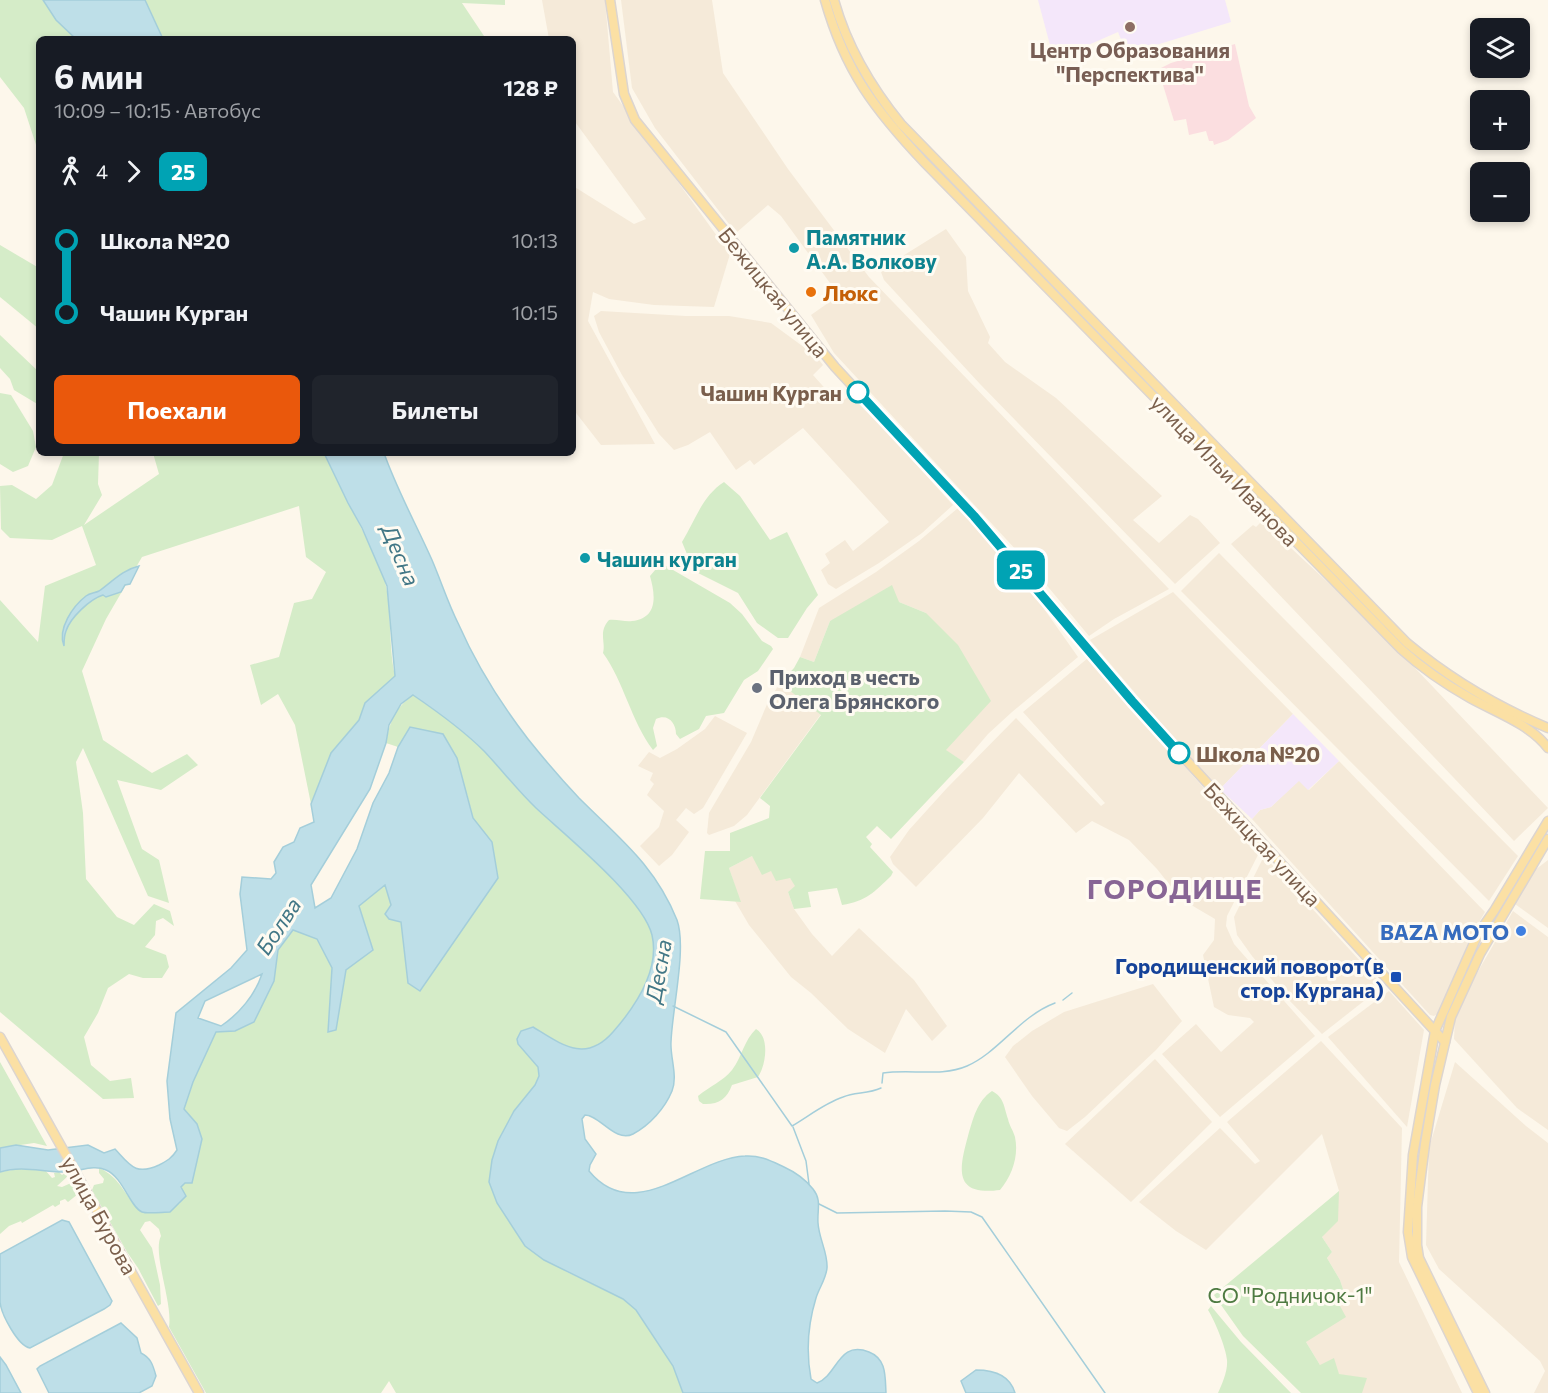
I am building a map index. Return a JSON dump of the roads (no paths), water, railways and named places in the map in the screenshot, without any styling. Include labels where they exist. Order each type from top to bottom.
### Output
[{"type":"main road","name":"Бежицкая улица","points":[[610,0],[624,94],[635,120],[838,370],[999,544],[1132,701],[1445,1042]]},
{"type":"main road","points":[[825,0],[841,47],[862,87],[882,116],[929,160]]},
{"type":"main road","points":[[834,0],[849,44],[869,83],[929,160]]},
{"type":"main road","name":"улица Ильи Иванова","points":[[929,160],[1407,643],[1471,689],[1548,728]]},
{"type":"main road","name":"улица Ильи Иванова","points":[[929,160],[1401,649],[1453,688],[1530,731],[1548,748]]},
{"type":"main road","points":[[1478,1393],[1415,1267],[1409,1244],[1409,1199],[1413,1155],[1435,1031],[1478,934],[1548,821]]},
{"type":"main road","points":[[1485,1393],[1423,1268],[1417,1245],[1417,1208],[1425,1144],[1452,1017],[1472,969],[1548,839]]},
{"type":"main road","name":"улица Бурова","points":[[0,1037],[199,1393]]},
{"type":"water","points":[[43,0],[145,0],[162,36],[73,36],[56,20]]},
{"type":"water","points":[[325,456],[385,456],[454,615],[473,654],[499,698],[518,726],[553,769],[635,853],[658,883],[677,920],[680,932],[680,962],[671,1042],[674,1073],[672,1091],[656,1116],[633,1134],[626,1136],[614,1132],[591,1116],[585,1115],[582,1119],[585,1139],[596,1154],[589,1171],[607,1187],[626,1193],[645,1191],[665,1185],[706,1167],[745,1156],[765,1159],[800,1176],[816,1193],[819,1229],[827,1262],[824,1280],[811,1318],[808,1348],[811,1379],[817,1383],[824,1379],[844,1354],[859,1350],[869,1352],[879,1359],[884,1369],[886,1393],[683,1393],[673,1366],[636,1310],[623,1299],[544,1260],[525,1246],[497,1203],[489,1182],[498,1141],[514,1111],[535,1085],[539,1076],[538,1067],[518,1044],[517,1039],[521,1031],[533,1027],[573,1048],[593,1047],[603,1042],[630,1011],[644,987],[654,948],[652,935],[646,920],[634,903],[602,868],[529,801],[476,743],[413,695],[401,704],[389,725],[386,743],[370,789],[311,885],[315,908],[331,898],[357,849],[373,803],[389,773],[398,747],[410,727],[443,734],[457,758],[473,818],[492,842],[498,878],[420,991],[408,983],[401,922],[389,919],[385,914],[391,905],[385,885],[359,906],[373,950],[346,970],[336,1030],[328,1032],[332,968],[317,939],[293,930],[278,950],[274,981],[254,1022],[235,1031],[216,1032],[193,1082],[184,1109],[197,1124],[202,1139],[192,1183],[185,1183],[181,1187],[186,1196],[170,1212],[142,1212],[117,1179],[101,1168],[70,1172],[16,1169],[0,1172],[0,1148],[16,1145],[48,1150],[88,1145],[104,1153],[115,1149],[138,1169],[151,1168],[164,1162],[177,1150],[170,1119],[167,1081],[176,1013],[231,968],[247,950],[240,894],[242,877],[271,879],[276,873],[274,862],[283,847],[294,842],[300,828],[314,822],[311,804],[331,753],[359,720],[365,703],[395,676],[387,586],[362,528]],"holes":[[[262,974],[246,1003],[221,1026],[198,1018],[205,1001]]]},
{"type":"water","points":[[139,566],[130,584],[125,585],[121,592],[98,597],[76,615],[66,631],[64,646],[62,639],[64,625],[81,600],[99,591],[122,573]]},
{"type":"water","points":[[62,1220],[69,1222],[112,1301],[104,1309],[30,1348],[15,1336],[1,1307],[0,1254]]},
{"type":"water","points":[[121,1323],[137,1338],[141,1353],[151,1362],[156,1376],[152,1386],[139,1393],[49,1393],[37,1369],[40,1366]]},
{"type":"water","points":[[0,1357],[6,1365],[21,1393],[0,1393]]},
{"type":"water","points":[[976,1370],[1000,1375],[1009,1382],[1015,1393],[966,1393],[961,1381]]},
{"type":"waterway","points":[[1063,1000],[1072,993]]},
{"type":"waterway","points":[[882,1083],[883,1073],[937,1072],[967,1066],[979,1060],[1031,1016],[1055,1003]]},
{"type":"waterway","name":"Десна","points":[[673,1006],[726,1032],[792,1126],[836,1100],[881,1088]]},
{"type":"waterway","points":[[793,1127],[806,1161],[809,1184]]},
{"type":"waterway","points":[[819,1204],[837,1213],[945,1211],[971,1212],[982,1217],[1105,1393]]},
{"type":"place","name":"Центр Образования \"Перспектива\"","points":[[1130,27]]},
{"type":"place","name":"Памятник А.А. Волкову","points":[[794,248]]},
{"type":"place","name":"Люкс","points":[[811,292]]},
{"type":"place","name":"Чашин Курган","points":[[858,392]]},
{"type":"place","name":"Чашин курган","points":[[585,558]]},
{"type":"place","name":"Приход в честь Олега Брянского","points":[[757,688]]},
{"type":"place","name":"Школа №20","points":[[1179,753]]},
{"type":"place","name":"BAZA MOTO","points":[[1521,931]]},
{"type":"place","name":"Городищенский поворот(в стор. Кургана)","points":[[1396,977]]},
{"type":"district","name":"ГОРОДИЩЕ","points":[[1175,888]]},
{"type":"water label","name":"Болва","points":[[278,926]]},
{"type":"park label","name":"СО \"Родничок-1\"","points":[[1290,1294]]}]
